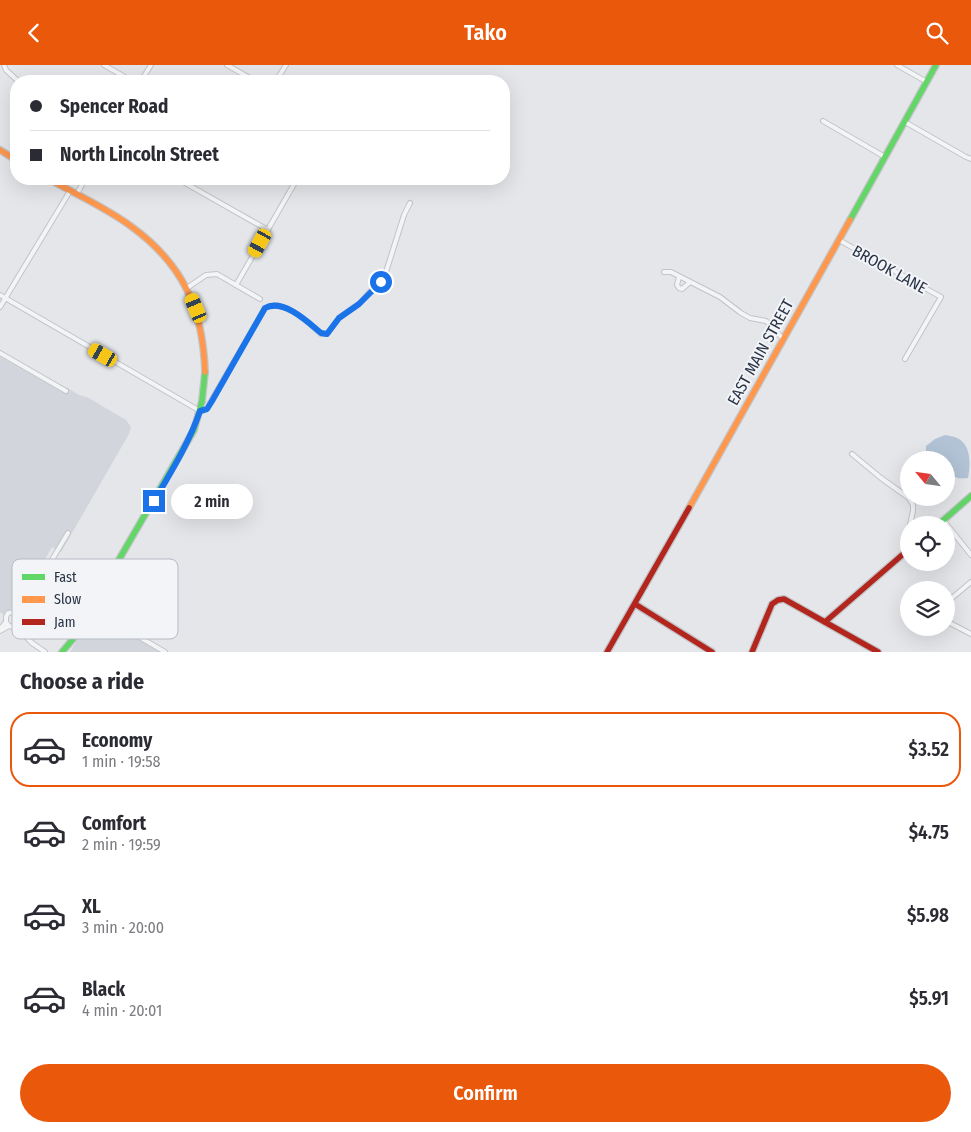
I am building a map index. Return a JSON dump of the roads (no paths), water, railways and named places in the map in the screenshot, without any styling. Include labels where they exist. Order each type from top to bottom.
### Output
[{"type":"street","points":[[4,65],[11,75]]},
{"type":"street","points":[[104,65],[122,75]]},
{"type":"street","points":[[227,65],[244,75]]},
{"type":"street","points":[[897,65],[927,82]]},
{"type":"street","name":"EAST MAIN STREET","points":[[607,652],[936,65]]},
{"type":"street","points":[[823,121],[885,157]]},
{"type":"street","points":[[905,122],[971,159]]},
{"type":"street","points":[[60,185],[133,227],[155,245],[174,266],[188,288],[200,322],[206,350],[206,374],[200,411],[194,430],[120,559]]},
{"type":"street","points":[[76,195],[82,185]]},
{"type":"street","points":[[189,185],[268,229]]},
{"type":"street","points":[[236,285],[294,185]]},
{"type":"street","points":[[0,307],[70,191]]},
{"type":"street","points":[[0,295],[200,411],[207,409],[265,308],[277,305],[305,319],[321,333],[327,334],[339,318],[359,304],[376,287],[388,270],[404,215],[410,203]]},
{"type":"street","name":"BROOK LANE","points":[[839,240],[941,297],[905,359]]},
{"type":"street","points":[[664,272],[671,273],[720,297],[750,318],[766,321],[782,339]]},
{"type":"street","points":[[188,288],[206,275],[212,274],[260,299]]},
{"type":"street","points":[[679,277],[677,285],[679,288],[682,289],[689,283]]},
{"type":"street","points":[[0,353],[66,391]]},
{"type":"street","points":[[852,454],[909,498],[913,505],[912,516]]},
{"type":"street","points":[[949,516],[971,496]]},
{"type":"street","points":[[52,559],[68,533]]},
{"type":"street","points":[[955,538],[971,555]]},
{"type":"street","points":[[825,622],[900,557]]},
{"type":"street","points":[[955,595],[971,582]]},
{"type":"street","points":[[752,652],[772,604],[784,599],[878,652]]},
{"type":"street","points":[[635,604],[712,652]]},
{"type":"street","points":[[8,624],[8,613],[12,612]]},
{"type":"street","points":[[8,624],[12,626]]},
{"type":"street","points":[[0,630],[8,624]]},
{"type":"street","points":[[955,626],[971,635]]},
{"type":"street","points":[[28,639],[45,652],[50,652]]},
{"type":"street","points":[[62,652],[73,639]]},
{"type":"street","points":[[66,652],[73,639]]},
{"type":"street","points":[[143,639],[166,652]]},
{"type":"water","points":[[945,435],[962,441],[970,461],[968,478],[955,477],[955,451],[926,451],[926,446],[935,439]]}]
